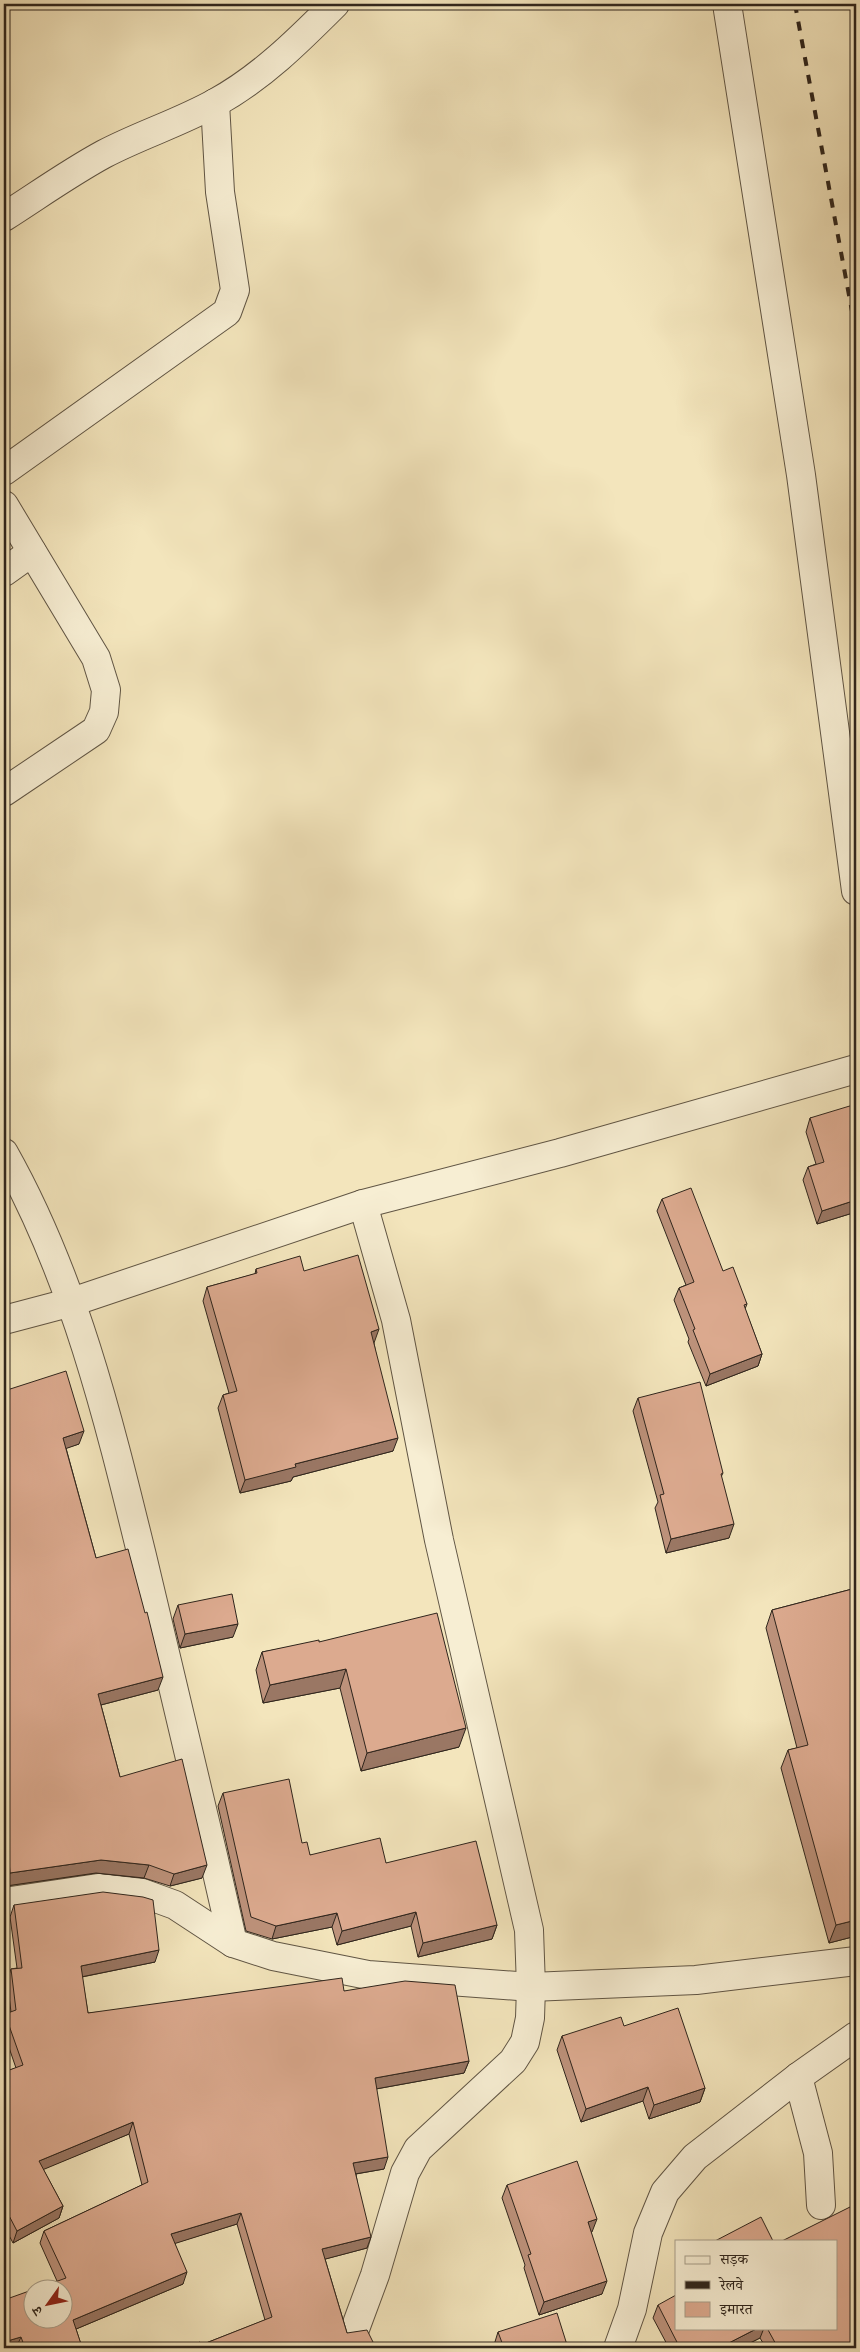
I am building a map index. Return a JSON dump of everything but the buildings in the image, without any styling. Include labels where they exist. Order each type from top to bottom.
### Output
[{"type":"street","points":[[4,218],[105,154],[155,133],[215,103],[252,80],[297,42],[335,4]]},
{"type":"street","points":[[727,4],[801,475],[856,891]]},
{"type":"street","points":[[4,471],[206,330],[227,312],[234,290],[220,192],[215,103]]},
{"type":"street","points":[[4,505],[96,658],[106,690],[104,712],[96,730],[4,792]]},
{"type":"street","points":[[4,572],[32,552]]},
{"type":"street","points":[[4,1320],[72,1302],[363,1204],[560,1153],[856,1069]]},
{"type":"street","points":[[4,1153],[42,1229],[72,1302],[122,1470],[233,1943]]},
{"type":"street","points":[[355,2329],[375,2275],[405,2173],[418,2149],[512,2060],[525,2042],[530,2018],[531,1987],[529,1930],[439,1540],[396,1320],[363,1204]]},
{"type":"street","points":[[4,1902],[98,1888],[142,1893],[175,1905],[233,1943],[273,1956],[368,1975],[531,1987],[696,1980],[856,1960]]},
{"type":"street","points":[[618,2348],[632,2309],[648,2233],[665,2192],[695,2157],[798,2077],[856,2036]]},
{"type":"street","points":[[798,2077],[818,2153],[821,2205]]},
{"type":"railway","points":[[795,4],[856,333]]}]
